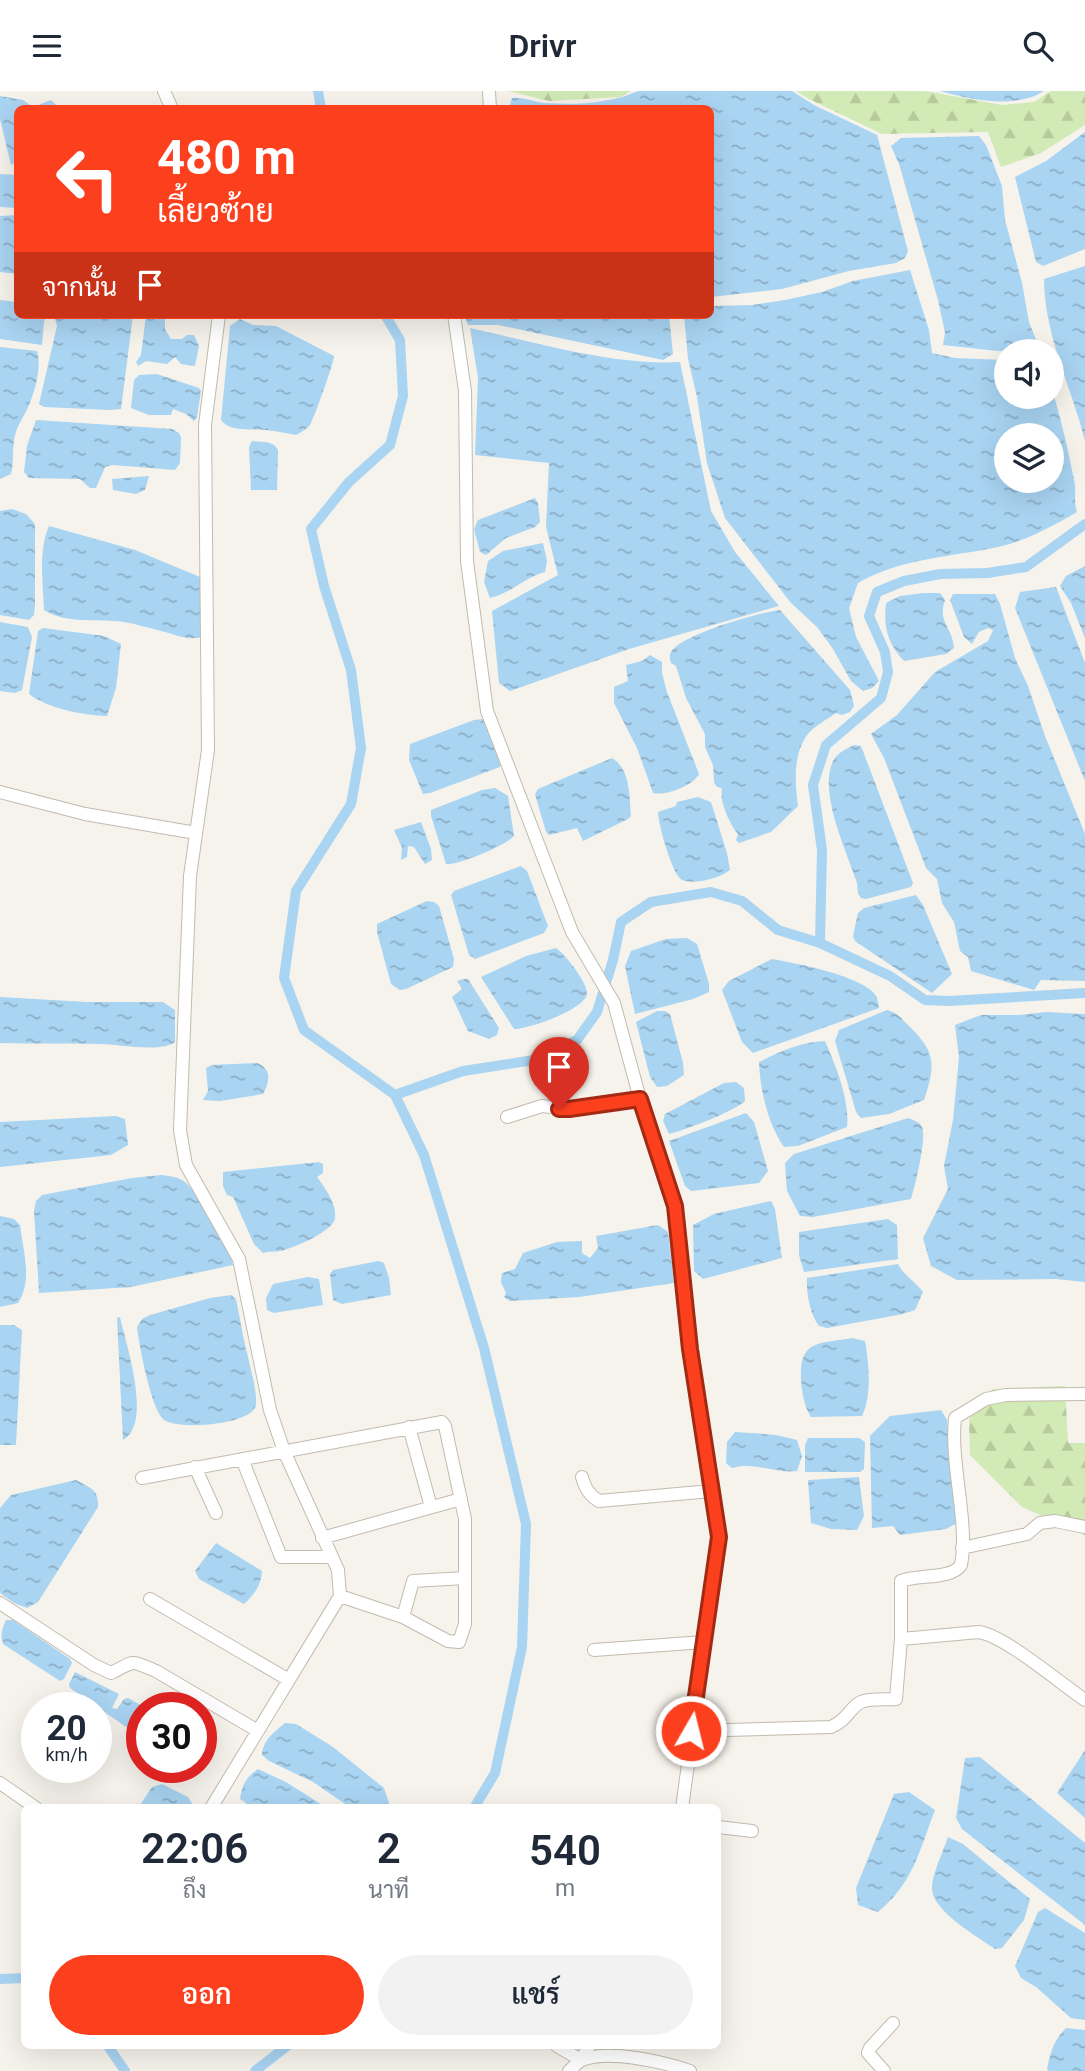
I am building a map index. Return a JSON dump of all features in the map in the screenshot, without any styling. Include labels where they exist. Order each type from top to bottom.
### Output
[{"type":"street","points":[[213,1804],[340,1596],[338,1570],[284,1451],[270,1410],[239,1259],[187,1165],[180,1131],[190,877],[208,750],[205,425],[218,319]]},
{"type":"street","points":[[455,319],[465,391],[467,561],[487,711],[572,932],[614,1003],[640,1099],[675,1206],[685,1309],[719,1537],[682,1804]]},
{"type":"street","points":[[0,792],[85,814],[196,833]]},
{"type":"street","points":[[507,1117],[541,1106],[569,1109],[640,1099]]},
{"type":"street","points":[[691,1731],[831,1727],[844,1722],[852,1709],[861,1702],[896,1699],[901,1639],[901,1581],[958,1570],[961,1565],[962,1548],[952,1442],[955,1418],[986,1399],[1006,1395],[1085,1394]]},
{"type":"street","points":[[142,1478],[442,1422],[446,1426],[465,1519],[465,1624],[459,1642],[448,1641],[403,1617],[340,1596]]},
{"type":"street","points":[[409,1427],[431,1507]]},
{"type":"street","points":[[242,1459],[281,1557],[331,1557]]},
{"type":"street","points":[[195,1468],[216,1513]]},
{"type":"street","points":[[582,1477],[592,1497],[599,1501],[711,1491]]},
{"type":"street","points":[[322,1538],[461,1499]]},
{"type":"street","points":[[962,1548],[1027,1534],[1040,1523],[1055,1521],[1085,1527]]},
{"type":"street","points":[[403,1617],[413,1581],[465,1578]]},
{"type":"street","points":[[150,1599],[289,1680]]},
{"type":"street","points":[[0,1602],[94,1665],[111,1673],[124,1664],[139,1664],[156,1671],[258,1731]]},
{"type":"street","points":[[901,1639],[979,1632],[988,1634],[1026,1657],[1085,1700]]},
{"type":"street","points":[[594,1650],[704,1642]]},
{"type":"street","points":[[0,1783],[30,1804]]},
{"type":"street","points":[[721,1827],[752,1831]]},
{"type":"street","points":[[884,2071],[868,2053],[893,2023]]},
{"type":"street","points":[[561,2049],[581,2060],[600,2057],[638,2058],[671,2064],[690,2071]]},
{"type":"street","points":[[569,2071],[581,2060],[587,2049]]},
{"type":"green space","points":[[508,91],[631,91],[620,97],[549,101]]},
{"type":"green space","points":[[796,91],[925,91],[1002,105],[1034,102],[1051,91],[1085,91],[1085,125],[1041,153],[1001,167],[988,132],[882,134]]},
{"type":"green space","points":[[1065,1386],[1068,1443],[1085,1443],[1085,1535],[1022,1507],[970,1455],[969,1420],[992,1389]]},
{"type":"water","points":[[638,91],[792,91],[814,105],[877,135],[908,251],[905,258],[896,263],[849,271],[782,289],[714,297],[714,105],[510,105],[512,98],[544,103],[580,104]]},
{"type":"water","points":[[940,91],[1044,91],[1020,100],[993,101]]},
{"type":"water","points":[[0,96],[23,100],[30,105],[14,105],[14,164],[11,165],[0,119]]},
{"type":"water","points":[[51,100],[56,105],[38,105]]},
{"type":"water","points":[[1085,132],[1085,249],[1043,266],[1036,262],[1015,177],[1046,161]]},
{"type":"water","points":[[979,136],[986,145],[1002,186],[1005,220],[1022,283],[1029,322],[1036,339],[994,339],[994,351],[943,345],[945,333],[938,300],[899,164],[891,146],[901,138]]},
{"type":"water","points":[[0,174],[14,175],[14,208],[0,207]]},
{"type":"water","points":[[14,215],[14,274],[0,272],[0,216]]},
{"type":"water","points":[[1085,266],[1085,441],[1064,372],[1064,339],[1054,339],[1045,300],[1044,279]]},
{"type":"water","points":[[910,270],[929,330],[932,353],[955,358],[994,360],[994,409],[1057,409],[1061,423],[994,423],[994,493],[1064,493],[1064,435],[1072,468],[1077,512],[1039,533],[1008,544],[909,563],[858,583],[849,608],[856,637],[879,681],[872,688],[863,691],[851,681],[817,627],[791,603],[725,518],[707,463],[688,359],[684,319],[714,319],[714,306],[752,305],[822,292],[853,281]]},
{"type":"water","points":[[0,300],[14,302],[14,319],[45,319],[42,345],[0,339]]},
{"type":"water","points":[[55,319],[132,319],[121,409],[44,407],[39,404],[57,326]]},
{"type":"water","points":[[146,319],[165,319],[165,329],[171,339],[194,335],[199,346],[195,366],[181,364],[175,357],[167,364],[146,361],[138,366],[136,362],[141,355]]},
{"type":"water","points":[[240,319],[253,325],[276,326],[334,356],[312,421],[296,435],[230,427],[221,420],[230,326]]},
{"type":"water","points":[[466,319],[669,319],[673,354],[663,360],[498,325],[468,325]]},
{"type":"water","points":[[470,328],[601,357],[680,362],[711,511],[735,552],[779,606],[629,649],[510,691],[499,683],[492,611],[558,575],[546,527],[549,463],[475,455],[478,378]]},
{"type":"water","points":[[0,347],[37,351],[39,364],[29,405],[15,436],[11,474],[0,479]]},
{"type":"water","points":[[157,374],[199,388],[201,391],[194,421],[186,414],[173,409],[171,415],[149,415],[131,408],[134,380],[139,375]]},
{"type":"water","points":[[36,420],[172,429],[181,437],[180,463],[175,470],[113,465],[105,467],[96,488],[90,488],[80,479],[29,478],[24,472],[27,446]]},
{"type":"water","points":[[252,441],[270,443],[278,450],[277,490],[251,490],[249,447]]},
{"type":"water","points":[[149,476],[145,490],[136,494],[113,490],[112,479]]},
{"type":"water","points":[[535,498],[540,522],[535,527],[506,538],[486,555],[480,552],[474,529],[478,520]]},
{"type":"water","points":[[12,509],[26,514],[35,524],[35,605],[34,615],[29,620],[0,615],[0,511]]},
{"type":"water","points":[[49,526],[135,550],[200,577],[203,636],[187,638],[124,622],[63,618],[44,610],[42,556]]},
{"type":"water","points":[[543,543],[547,561],[545,572],[490,598],[484,582],[488,561],[503,551]]},
{"type":"water","points":[[1085,566],[1085,638],[1071,603],[1060,586],[1066,576]]},
{"type":"water","points":[[1056,587],[1085,663],[1085,781],[1015,608],[1020,592]]},
{"type":"water","points":[[940,593],[945,600],[944,620],[954,648],[946,654],[904,661],[888,635],[886,603],[900,596]]},
{"type":"water","points":[[953,594],[995,594],[1015,658],[1085,834],[1085,981],[1041,980],[1034,990],[971,971],[968,957],[960,951],[954,922],[942,903],[937,879],[926,868],[884,758],[871,734],[897,715],[935,672],[988,641],[993,630],[988,628],[979,632],[972,644],[964,637],[950,600]]},
{"type":"water","points":[[780,610],[850,690],[854,706],[850,712],[842,715],[836,713],[805,738],[797,763],[798,806],[771,832],[739,843],[736,840],[738,834],[724,806],[722,789],[714,782],[713,765],[705,747],[705,734],[686,698],[670,655],[677,645],[704,632]]},
{"type":"water","points":[[0,622],[28,627],[32,637],[22,690],[15,693],[0,691]]},
{"type":"water","points":[[43,628],[104,636],[121,644],[116,688],[107,716],[66,710],[46,704],[29,694],[38,631]]},
{"type":"water","points":[[650,655],[662,662],[667,692],[699,774],[685,786],[658,794],[653,793],[637,748],[614,703],[614,687],[628,681],[626,665],[642,661]]},
{"type":"water","points":[[482,719],[488,722],[501,760],[500,767],[423,794],[409,760],[410,744]]},
{"type":"water","points":[[854,745],[861,746],[913,883],[911,887],[866,899],[861,898],[858,893],[831,805],[829,789],[829,774],[833,761],[839,753]]},
{"type":"water","points":[[612,758],[626,776],[631,816],[583,841],[577,828],[549,835],[535,794],[538,789]]},
{"type":"water","points":[[495,788],[508,796],[514,836],[482,854],[446,864],[431,810],[482,790]]},
{"type":"water","points":[[698,797],[711,802],[730,870],[720,876],[694,882],[682,880],[674,869],[658,812],[676,806],[677,802]]},
{"type":"water","points":[[421,822],[432,860],[425,864],[414,847],[408,846],[407,857],[401,860],[402,848],[394,830]]},
{"type":"water","points":[[521,866],[527,871],[548,926],[544,933],[475,959],[469,955],[451,895],[454,891]]},
{"type":"water","points":[[916,895],[923,905],[952,974],[932,993],[855,941],[853,936],[858,913],[864,908]]},
{"type":"water","points":[[427,901],[439,906],[454,959],[453,967],[400,990],[391,984],[377,924]]},
{"type":"water","points":[[687,938],[697,944],[709,992],[693,999],[635,1014],[625,966],[631,951],[666,939]]},
{"type":"water","points":[[556,948],[584,983],[587,994],[584,1000],[567,1012],[544,1022],[514,1029],[481,977],[526,956]]},
{"type":"water","points":[[772,959],[829,972],[859,983],[877,997],[879,1008],[753,1053],[742,1042],[722,990],[729,981]]},
{"type":"water","points":[[468,979],[499,1028],[497,1035],[489,1039],[468,1031],[452,997],[462,989],[457,981]]},
{"type":"water","points":[[0,997],[87,1002],[163,1002],[175,1010],[175,1042],[160,1047],[0,1043]]},
{"type":"water","points":[[887,1010],[901,1018],[922,1040],[930,1056],[931,1075],[924,1100],[889,1114],[861,1118],[856,1112],[835,1041],[839,1030]]},
{"type":"water","points":[[657,1011],[670,1014],[684,1075],[667,1086],[657,1087],[650,1077],[636,1022]]},
{"type":"water","points":[[1046,1012],[1085,1014],[1085,1282],[1056,1279],[957,1280],[931,1266],[923,1238],[948,1189],[944,1166],[953,1120],[959,1057],[955,1025],[981,1015]]},
{"type":"water","points":[[825,1041],[844,1095],[847,1127],[798,1146],[784,1147],[773,1128],[766,1106],[759,1062],[791,1048]]},
{"type":"water","points":[[257,1063],[265,1069],[268,1076],[263,1094],[220,1101],[203,1100],[208,1091],[206,1068],[212,1065]]},
{"type":"water","points":[[736,1082],[744,1088],[745,1101],[697,1125],[669,1134],[663,1121],[665,1114],[724,1083]]},
{"type":"water","points":[[746,1113],[754,1122],[768,1171],[759,1183],[691,1191],[685,1186],[669,1141]]},
{"type":"water","points":[[116,1116],[125,1119],[128,1145],[111,1155],[0,1167],[0,1122]]},
{"type":"water","points":[[908,1118],[920,1124],[923,1133],[920,1162],[911,1199],[813,1217],[800,1216],[787,1191],[785,1163],[794,1154]]},
{"type":"water","points":[[319,1162],[323,1164],[323,1173],[317,1177],[332,1202],[335,1213],[333,1223],[320,1234],[294,1247],[263,1253],[254,1244],[233,1197],[227,1195],[223,1186],[223,1172]]},
{"type":"water","points":[[161,1175],[174,1177],[189,1185],[220,1233],[233,1265],[131,1287],[39,1293],[34,1211],[36,1201],[42,1195]]},
{"type":"water","points":[[771,1201],[775,1209],[782,1258],[703,1279],[694,1271],[693,1225],[714,1214]]},
{"type":"water","points":[[0,1216],[14,1219],[20,1225],[26,1275],[23,1294],[18,1303],[0,1307]]},
{"type":"water","points":[[888,1219],[897,1225],[898,1259],[804,1272],[799,1255],[799,1232]]},
{"type":"water","points":[[658,1225],[668,1232],[674,1283],[579,1297],[510,1301],[504,1297],[506,1293],[501,1282],[502,1273],[515,1269],[523,1253],[557,1242],[582,1241],[582,1253],[590,1258],[598,1248],[596,1236]]},
{"type":"water","points":[[378,1261],[384,1263],[391,1295],[342,1304],[333,1300],[330,1274],[333,1270]]},
{"type":"water","points":[[898,1264],[923,1292],[915,1310],[827,1328],[819,1326],[809,1303],[807,1278]]},
{"type":"water","points":[[308,1277],[319,1279],[323,1305],[274,1313],[267,1310],[266,1298],[273,1284]]},
{"type":"water","points":[[231,1295],[236,1299],[255,1387],[256,1405],[252,1412],[242,1417],[213,1424],[183,1425],[163,1419],[150,1390],[137,1327],[142,1319],[150,1315],[210,1298]]},
{"type":"water","points":[[120,1317],[137,1401],[132,1431],[123,1440],[117,1318]]},
{"type":"water","points":[[0,1325],[14,1325],[22,1330],[16,1445],[0,1445]]},
{"type":"water","points":[[852,1338],[865,1341],[868,1389],[862,1416],[811,1417],[802,1390],[803,1357],[813,1346]]},
{"type":"water","points":[[941,1410],[947,1420],[957,1523],[946,1529],[900,1535],[893,1526],[872,1528],[870,1436],[890,1416]]},
{"type":"water","points":[[735,1432],[776,1435],[797,1440],[802,1456],[797,1471],[748,1466],[732,1468],[726,1463],[727,1442]]},
{"type":"water","points":[[808,1438],[859,1438],[865,1442],[864,1469],[860,1472],[805,1472],[805,1445]]},
{"type":"water","points":[[859,1477],[864,1516],[857,1530],[831,1529],[811,1523],[808,1480]]},
{"type":"water","points":[[76,1480],[95,1493],[98,1507],[38,1602],[27,1608],[14,1603],[0,1593],[0,1508],[11,1495]]},
{"type":"water","points":[[216,1543],[262,1571],[256,1590],[244,1604],[199,1579],[195,1571]]},
{"type":"water","points":[[6,1620],[13,1620],[70,1659],[72,1663],[64,1679],[60,1681],[3,1644],[2,1632]]},
{"type":"water","points":[[75,1672],[119,1694],[112,1708],[112,1692],[76,1692],[69,1684]]},
{"type":"water","points":[[126,1698],[126,1727],[112,1717],[112,1708],[117,1709]]},
{"type":"water","points":[[285,1723],[296,1724],[333,1747],[384,1788],[389,1803],[345,1804],[313,1782],[262,1755],[264,1745]]},
{"type":"water","points":[[1085,1750],[1085,1818],[1057,1793]]},
{"type":"water","points":[[980,1757],[1085,1843],[1085,1925],[962,1829],[956,1818],[965,1758]]},
{"type":"water","points":[[258,1769],[286,1782],[321,1804],[246,1804],[240,1799],[248,1778]]},
{"type":"water","points":[[162,1784],[188,1797],[192,1804],[141,1804],[152,1787]]},
{"type":"water","points":[[909,1792],[935,1810],[914,1866],[899,1890],[878,1912],[858,1905],[856,1888],[894,1794]]},
{"type":"water","points":[[948,1837],[963,1844],[1030,1899],[1024,1920],[1002,1948],[995,1949],[968,1931],[940,1907],[935,1898],[932,1890],[934,1878]]},
{"type":"water","points":[[1045,1908],[1085,1933],[1085,2020],[1071,2018],[1036,1987],[1021,1978],[1015,1966],[1038,1912]]},
{"type":"water","points":[[1066,2028],[1085,2030],[1085,2071],[1047,2069],[1051,2052]]},
{"type":"waterway","points":[[318,91],[320,105]]},
{"type":"waterway","points":[[387,319],[400,340],[403,396],[390,445],[349,482],[311,529],[324,586],[351,670],[361,748],[351,804],[296,891],[284,978],[304,1030],[395,1095],[424,1155],[484,1348],[526,1524],[522,1647],[495,1773],[476,1804]]},
{"type":"waterway","points":[[820,943],[822,850],[813,785],[826,745],[881,698],[888,672],[885,652],[869,616],[877,592],[904,581],[940,574],[987,573],[1026,567],[1085,524]]},
{"type":"waterway","points":[[395,1095],[463,1071],[534,1060],[577,1040],[597,1012],[621,922],[651,902],[711,892],[742,901],[778,930],[820,943],[890,976],[925,1000],[1085,993]]},
{"type":"waterway","points":[[0,1979],[21,1978]]},
{"type":"waterway","points":[[110,2049],[125,2071]]},
{"type":"waterway","points":[[255,2071],[283,2049]]},
{"type":"route","points":[[559,1109],[640,1099],[675,1206],[690,1349],[719,1537],[691,1731]]}]
